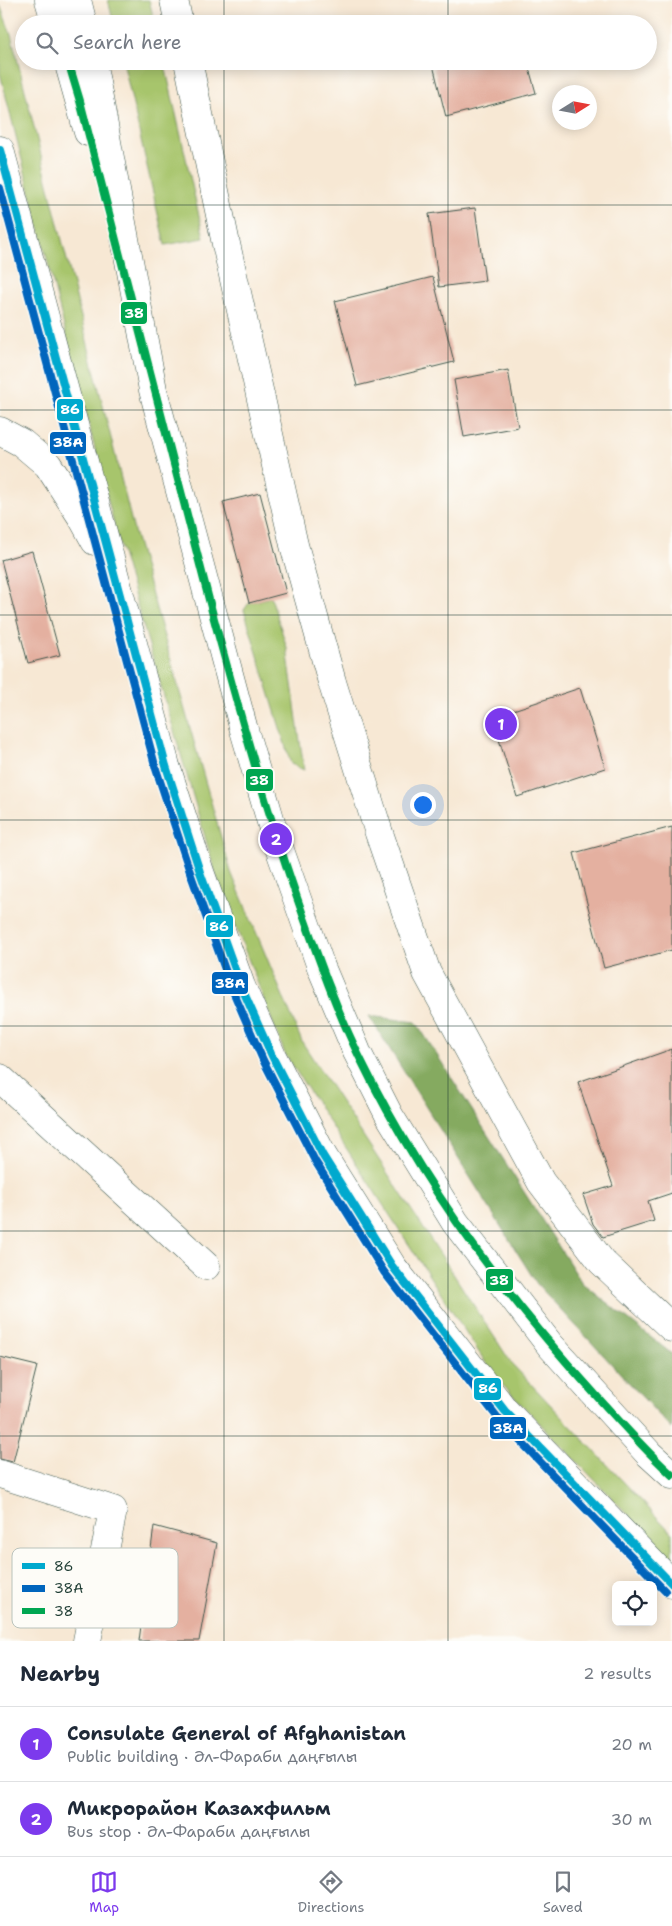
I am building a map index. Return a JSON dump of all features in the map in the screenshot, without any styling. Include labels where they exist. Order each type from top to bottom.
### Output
[{"type":"main road","points":[[49,0],[53,15]]},
{"type":"main road","points":[[77,0],[81,15]]},
{"type":"main road","points":[[174,0],[177,15]]},
{"type":"main road","points":[[71,70],[153,390],[244,730],[276,839],[321,967],[357,1052],[389,1115],[454,1222],[550,1345],[649,1454],[672,1475]]},
{"type":"main road","points":[[94,70],[153,390]]},
{"type":"main road","points":[[190,70],[226,244],[294,545],[332,682],[379,833],[428,973],[541,1182],[602,1262],[672,1328]]},
{"type":"main road","points":[[0,150],[166,766],[200,872],[242,986],[272,1056],[323,1156],[392,1266],[505,1411],[672,1584]]},
{"type":"main road","points":[[0,431],[22,443],[48,464],[83,519],[116,582]]},
{"type":"main road","points":[[0,1078],[206,1266]]},
{"type":"main road","points":[[0,1474],[113,1510],[105,1548]]},
{"type":"main road","points":[[87,1641],[90,1628]]},
{"type":"green space","points":[[108,0],[149,0],[153,15],[112,15]]},
{"type":"green space","points":[[0,5],[11,34],[15,50],[15,70],[20,70],[134,531],[231,872],[302,1042],[512,1364],[672,1533],[672,1560],[495,1377],[285,1054],[217,878],[117,536],[0,73]]},
{"type":"green space","points":[[125,70],[166,70],[204,238],[165,245]]},
{"type":"green space","points":[[271,597],[287,648],[304,770],[291,764],[244,610],[249,603]]},
{"type":"green space","points":[[369,1016],[416,1022],[582,1283],[672,1354],[672,1429],[537,1284]]},
{"type":"building","points":[[434,70],[530,70],[536,93],[446,117]]},
{"type":"building","points":[[475,208],[485,281],[439,287],[429,214]]},
{"type":"building","points":[[433,277],[454,362],[357,386],[335,301]]},
{"type":"building","points":[[508,370],[518,427],[464,437],[454,380]]},
{"type":"building","points":[[260,493],[286,593],[249,603],[223,502]]},
{"type":"building","points":[[32,551],[60,655],[28,663],[1,560]]},
{"type":"building","points":[[580,688],[605,768],[517,797],[492,717]]},
{"type":"building","points":[[672,827],[672,950],[604,968],[574,853]]},
{"type":"building","points":[[672,1049],[672,1193],[648,1201],[654,1221],[603,1237],[593,1224],[583,1195],[613,1186],[578,1082]]},
{"type":"building","points":[[0,1357],[37,1366],[13,1462],[0,1459]]},
{"type":"building","points":[[154,1526],[217,1543],[199,1641],[139,1641],[141,1628],[178,1628],[178,1548],[151,1548]]},
{"type":"transit line","name":"38","points":[[71,70],[214,619],[245,730],[290,876],[321,966],[342,1019],[358,1054],[407,1145],[434,1189],[464,1232],[494,1273],[559,1354],[632,1435],[672,1475]]},
{"type":"transit line","name":"86","points":[[0,150],[166,766],[200,872],[241,986],[272,1056],[323,1156],[392,1266],[505,1411],[672,1584]]},
{"type":"transit line","name":"38А","points":[[0,188],[156,769],[191,875],[232,989],[263,1060],[315,1161],[384,1272],[498,1418],[665,1591]]},
{"type":"place","name":"Consulate General of Afghanistan","points":[[501,724]]},
{"type":"place","name":"Микрорайон Казахфильм","points":[[276,839]]}]
